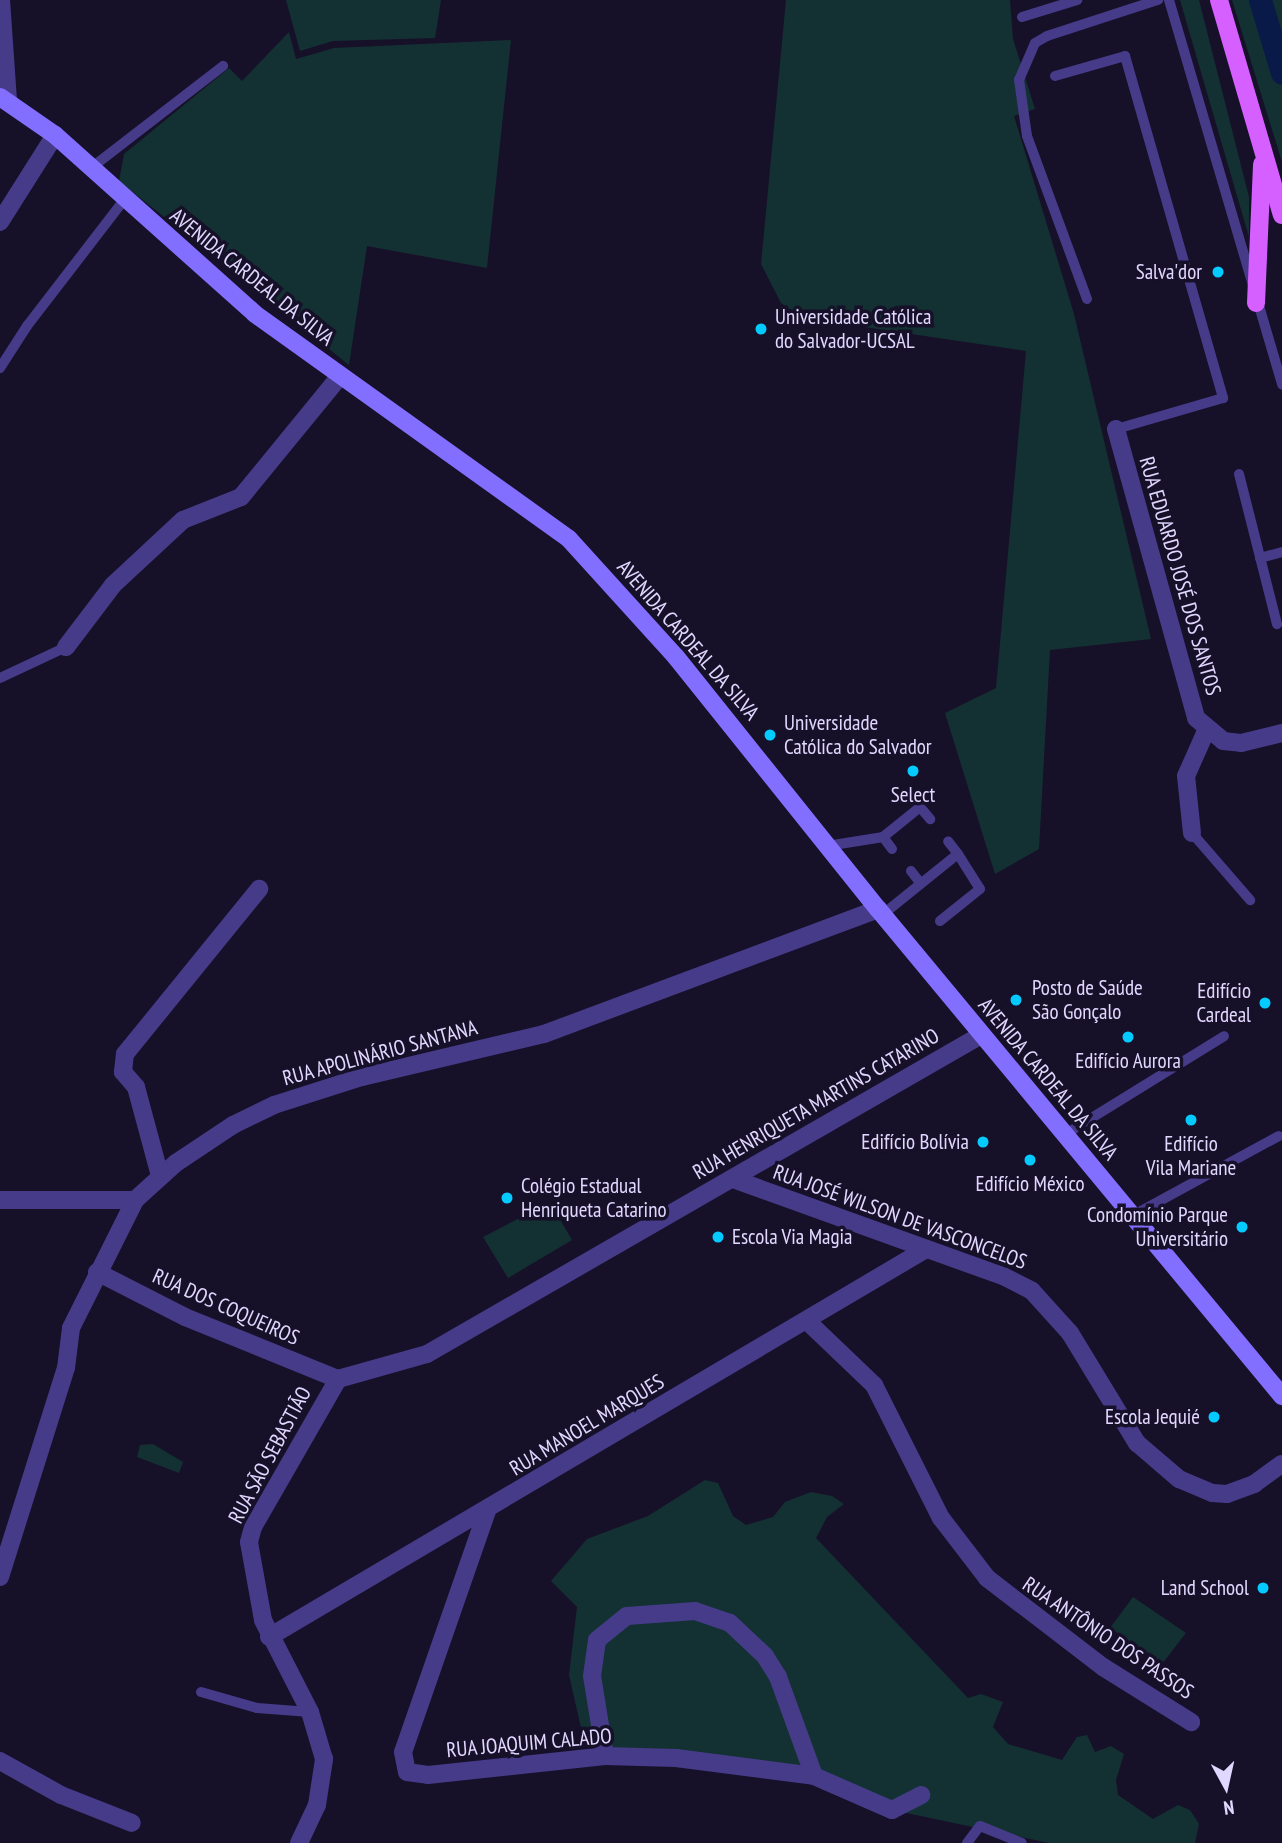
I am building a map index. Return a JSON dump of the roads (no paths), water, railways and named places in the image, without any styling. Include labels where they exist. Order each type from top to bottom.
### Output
[{"type":"main road","points":[[1219,0],[1282,215]]},
{"type":"main road","name":"AVENIDA CARDEAL DA SILVA","points":[[4,99],[55,135],[124,200],[255,314],[569,539],[685,667],[880,912],[1282,1396]]},
{"type":"main road","points":[[1256,303],[1263,150]]},
{"type":"street","points":[[1,9],[4,99]]},
{"type":"street","points":[[0,222],[55,135]]},
{"type":"street","points":[[66,647],[113,585],[183,520],[241,497],[340,376]]},
{"type":"street","name":"RUA EDUARDO JOSÉ DOS SANTOS","points":[[1116,429],[1190,702],[1206,731]]},
{"type":"street","points":[[1192,833],[1186,776],[1206,731],[1241,743],[1282,733]]},
{"type":"street","points":[[160,1176],[140,1100],[123,1072],[125,1054],[259,889]]},
{"type":"street","name":"RUA APOLINÁRIO SANTANA","points":[[0,1577],[65,1368],[71,1328],[135,1200],[160,1176],[233,1125],[274,1105],[362,1077],[544,1034],[880,912]]},
{"type":"street","name":"RUA HENRIQUETA MARTINS CATARINO","points":[[338,1379],[427,1354],[981,1035]]},
{"type":"street","name":"RUA JOSÉ WILSON DE VASCONCELOS","points":[[733,1179],[1032,1291],[1070,1333],[1137,1443],[1179,1479],[1212,1493],[1227,1494],[1254,1484],[1282,1464]]},
{"type":"street","points":[[0,1200],[135,1200]]},
{"type":"street","name":"RUA MANOEL MARQUES","points":[[269,1637],[926,1250]]},
{"type":"street","name":"RUA DOS COQUEIROS","points":[[97,1272],[185,1317],[338,1379]]},
{"type":"street","name":"RUA ANTÔNIO DOS PASSOS","points":[[807,1321],[874,1385],[941,1518],[986,1578],[1103,1667],[1191,1721]]},
{"type":"street","name":"RUA SÃO SEBASTIÃO","points":[[299,1843],[317,1805],[323,1771],[320,1735],[269,1637],[250,1535],[338,1379]]},
{"type":"street","name":"RUA JOAQUIM CALADO","points":[[487,1511],[402,1763],[407,1772],[428,1775],[605,1756],[688,1759],[814,1776],[892,1811],[921,1795]]},
{"type":"street","points":[[605,1756],[592,1676],[597,1640],[627,1616],[695,1611],[730,1623],[765,1656],[778,1677],[814,1776]]},
{"type":"street","points":[[0,1761],[61,1795],[132,1823]]},
{"type":"lane","points":[[1022,17],[1077,0]]},
{"type":"lane","points":[[1087,299],[1027,136],[1019,80],[1030,50],[1047,36],[1158,0]]},
{"type":"lane","points":[[1169,0],[1282,385]]},
{"type":"lane","points":[[1055,76],[1125,56],[1223,398],[1116,429]]},
{"type":"lane","points":[[92,168],[223,66]]},
{"type":"lane","points":[[0,368],[27,326],[124,200]]},
{"type":"lane","points":[[1239,474],[1277,624]]},
{"type":"lane","points":[[1260,558],[1282,552]]},
{"type":"lane","points":[[0,678],[66,647]]},
{"type":"lane","points":[[827,846],[883,837],[920,807],[930,819]]},
{"type":"lane","points":[[1192,833],[1250,900]]},
{"type":"lane","points":[[883,837],[892,849]]},
{"type":"lane","points":[[940,921],[980,889],[948,842]]},
{"type":"lane","points":[[880,912],[958,854]]},
{"type":"lane","points":[[911,871],[921,884]]},
{"type":"lane","points":[[1064,1135],[1224,1035]]},
{"type":"lane","points":[[1132,1216],[1279,1136]]},
{"type":"lane","points":[[201,1692],[257,1708],[310,1712]]},
{"type":"lane","points":[[967,1843],[980,1826],[1022,1843]]},
{"type":"waterway","points":[[1260,0],[1282,73]]},
{"type":"place","name":"Salva'dor","points":[[1218,272]]},
{"type":"place","name":"Universidade Católica do Salvador-UCSAL","points":[[761,329]]},
{"type":"place","name":"Universidade Católica do Salvador","points":[[770,735]]},
{"type":"place","name":"Select","points":[[913,771]]},
{"type":"place","name":"Posto de Saúde São Gonçalo","points":[[1016,1000]]},
{"type":"place","name":"Edifício Cardeal","points":[[1265,1003]]},
{"type":"place","name":"Edifício Aurora","points":[[1128,1037]]},
{"type":"place","name":"Edifício Vila Mariane","points":[[1191,1120]]},
{"type":"place","name":"Edifício Bolívia","points":[[983,1142]]},
{"type":"place","name":"Edifício México","points":[[1030,1160]]},
{"type":"place","name":"Colégio Estadual Henriqueta Catarino","points":[[507,1198]]},
{"type":"place","name":"Condomínio Parque Universitário","points":[[1242,1227]]},
{"type":"place","name":"Escola Via Magia","points":[[718,1237]]},
{"type":"place","name":"Escola Jequié","points":[[1214,1417]]},
{"type":"place","name":"Land School","points":[[1263,1588]]}]
